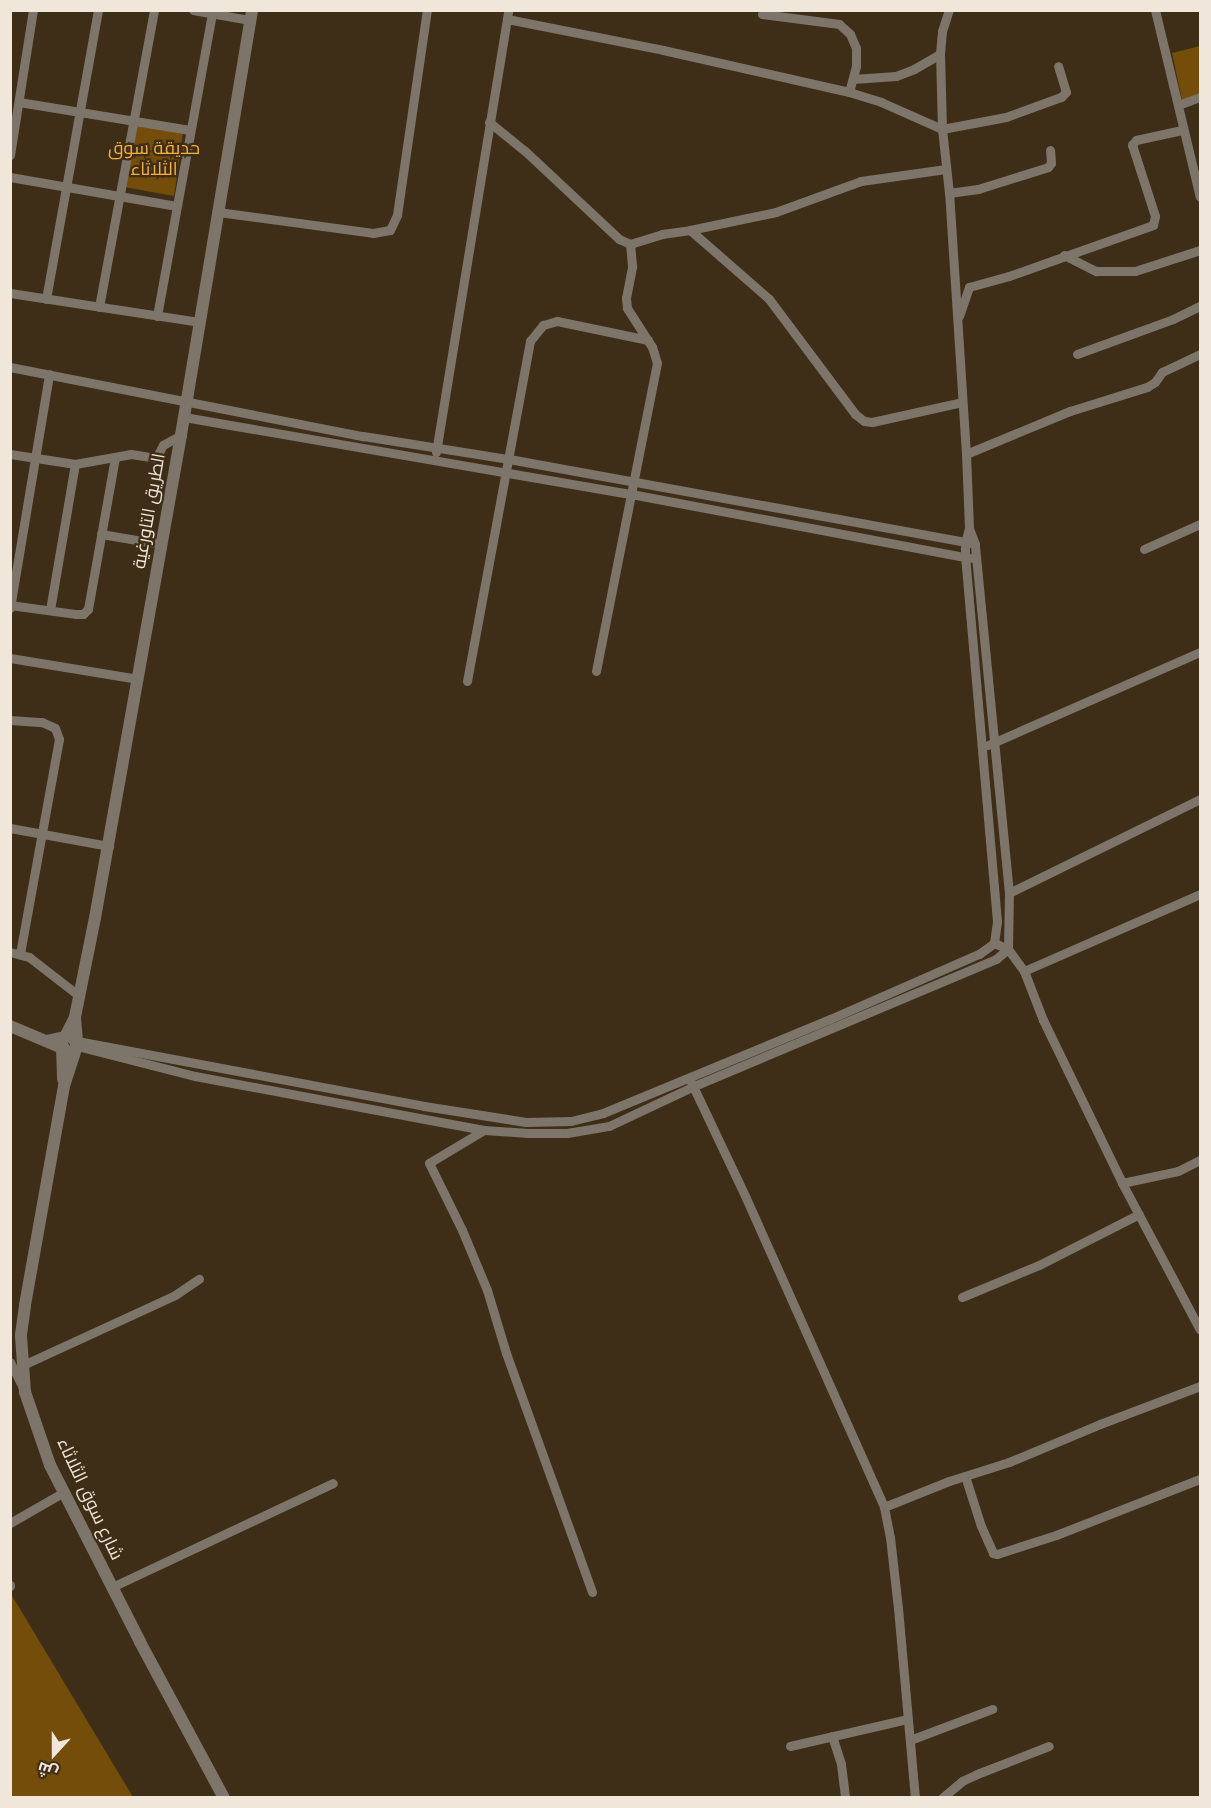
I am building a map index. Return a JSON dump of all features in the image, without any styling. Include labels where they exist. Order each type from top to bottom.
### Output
[{"type":"street","points":[[10,155],[33,10]]},
{"type":"street","points":[[46,299],[98,10]]},
{"type":"street","points":[[99,307],[154,10]]},
{"type":"street","points":[[193,10],[251,15]]},
{"type":"street","points":[[218,212],[373,233],[390,230],[397,214],[427,10]]},
{"type":"street","points":[[71,1044],[195,1076],[484,1130],[528,1134],[585,1131],[609,1125],[694,1086],[857,1019],[996,959],[1008,949],[1009,893],[976,559],[970,543],[958,320],[942,129],[940,54],[942,31],[949,10]]},
{"type":"street","points":[[1155,10],[1182,130],[1200,197]]},
{"type":"street","points":[[157,316],[212,13]]},
{"type":"street","points":[[762,14],[839,24],[850,34],[856,48],[853,79],[849,92]]},
{"type":"street","name":"الطريق التاورغية","points":[[71,1044],[78,995],[108,846],[181,435],[251,15]]},
{"type":"street","points":[[434,460],[508,15],[849,92],[881,102],[942,129],[1006,117],[1061,98],[1066,93],[1058,66]]},
{"type":"street","points":[[853,79],[896,76],[940,54]]},
{"type":"street","points":[[1178,105],[1200,98]]},
{"type":"street","points":[[19,102],[190,130]]},
{"type":"street","points":[[489,122],[525,151],[619,239],[630,244],[662,234],[776,212],[871,179],[946,169]]},
{"type":"street","points":[[958,320],[969,287],[1009,276],[1153,225],[1155,216],[1132,145],[1134,141],[1144,138],[1182,130]]},
{"type":"street","points":[[949,193],[978,189],[1048,167],[1051,164],[1050,150]]},
{"type":"street","points":[[10,177],[176,206]]},
{"type":"street","points":[[690,230],[769,299],[855,414],[864,421],[872,422],[962,402]]},
{"type":"street","points":[[596,671],[657,363],[648,340],[627,308],[626,298],[632,266],[630,244]]},
{"type":"street","points":[[1064,255],[1096,271],[1109,268],[1135,271],[1200,250]]},
{"type":"street","points":[[10,293],[199,322]]},
{"type":"street","points":[[1077,354],[1173,319],[1200,306]]},
{"type":"street","points":[[467,681],[530,341],[543,325],[557,321],[648,340]]},
{"type":"street","points":[[966,454],[1070,411],[1147,387],[1155,382],[1162,372],[1200,354]]},
{"type":"street","points":[[10,367],[363,436],[509,459],[970,543]]},
{"type":"street","points":[[49,374],[11,606],[83,614],[88,609],[115,458]]},
{"type":"street","points":[[184,417],[631,494],[976,559]]},
{"type":"street","points":[[10,454],[75,464],[130,454],[156,458],[162,445],[181,435]]},
{"type":"street","points":[[50,610],[75,464]]},
{"type":"street","points":[[1144,549],[1200,524]]},
{"type":"street","points":[[101,534],[161,544]]},
{"type":"street","points":[[10,1026],[46,1041],[324,1086],[526,1122],[571,1120],[603,1113],[979,954],[994,943],[996,921],[965,558],[970,543]]},
{"type":"street","points":[[982,747],[1200,652]]},
{"type":"street","points":[[10,657],[138,679]]},
{"type":"street","points":[[10,720],[42,722],[55,728],[59,739],[15,953],[29,957],[78,995]]},
{"type":"street","points":[[1009,893],[1200,799]]},
{"type":"street","points":[[10,828],[108,846]]},
{"type":"street","points":[[1024,971],[1200,894]]},
{"type":"street","points":[[994,943],[1008,949],[1024,971],[1044,1020],[1122,1183],[1200,1330]]},
{"type":"street","points":[[852,1009],[857,1019]]},
{"type":"street","name":"شارع سوق الثلاثاء","points":[[71,1044],[17,1363],[50,1465],[224,1797]]},
{"type":"street","points":[[687,1076],[694,1086],[884,1507],[890,1537],[915,1797]]},
{"type":"street","points":[[322,1101],[324,1086]]},
{"type":"street","points":[[484,1130],[429,1163],[462,1230],[487,1290],[506,1353],[592,1592]]},
{"type":"street","points":[[1122,1183],[1178,1171],[1200,1160]]},
{"type":"street","points":[[962,1297],[1039,1264],[1140,1214]]},
{"type":"street","points":[[17,1363],[175,1295],[199,1279]]},
{"type":"street","points":[[884,1507],[1009,1462],[1200,1386]]},
{"type":"street","points":[[965,1476],[981,1526],[993,1553],[997,1554],[1056,1535],[1200,1479]]},
{"type":"street","points":[[112,1587],[333,1483]]},
{"type":"street","points":[[10,1523],[64,1492]]},
{"type":"street","points":[[910,1740],[992,1709]]},
{"type":"street","points":[[790,1746],[908,1719]]},
{"type":"street","points":[[832,1736],[841,1764],[845,1797]]},
{"type":"street","points":[[942,1797],[962,1780],[1049,1746]]},
{"type":"green space","points":[[1200,46],[1200,94],[1182,100],[1172,53]]},
{"type":"green space","name":"حديقة سوق الثلاثاء","points":[[135,123],[183,132],[174,196],[124,187]]},
{"type":"green space","points":[[11,1594],[133,1797],[11,1797]]}]
